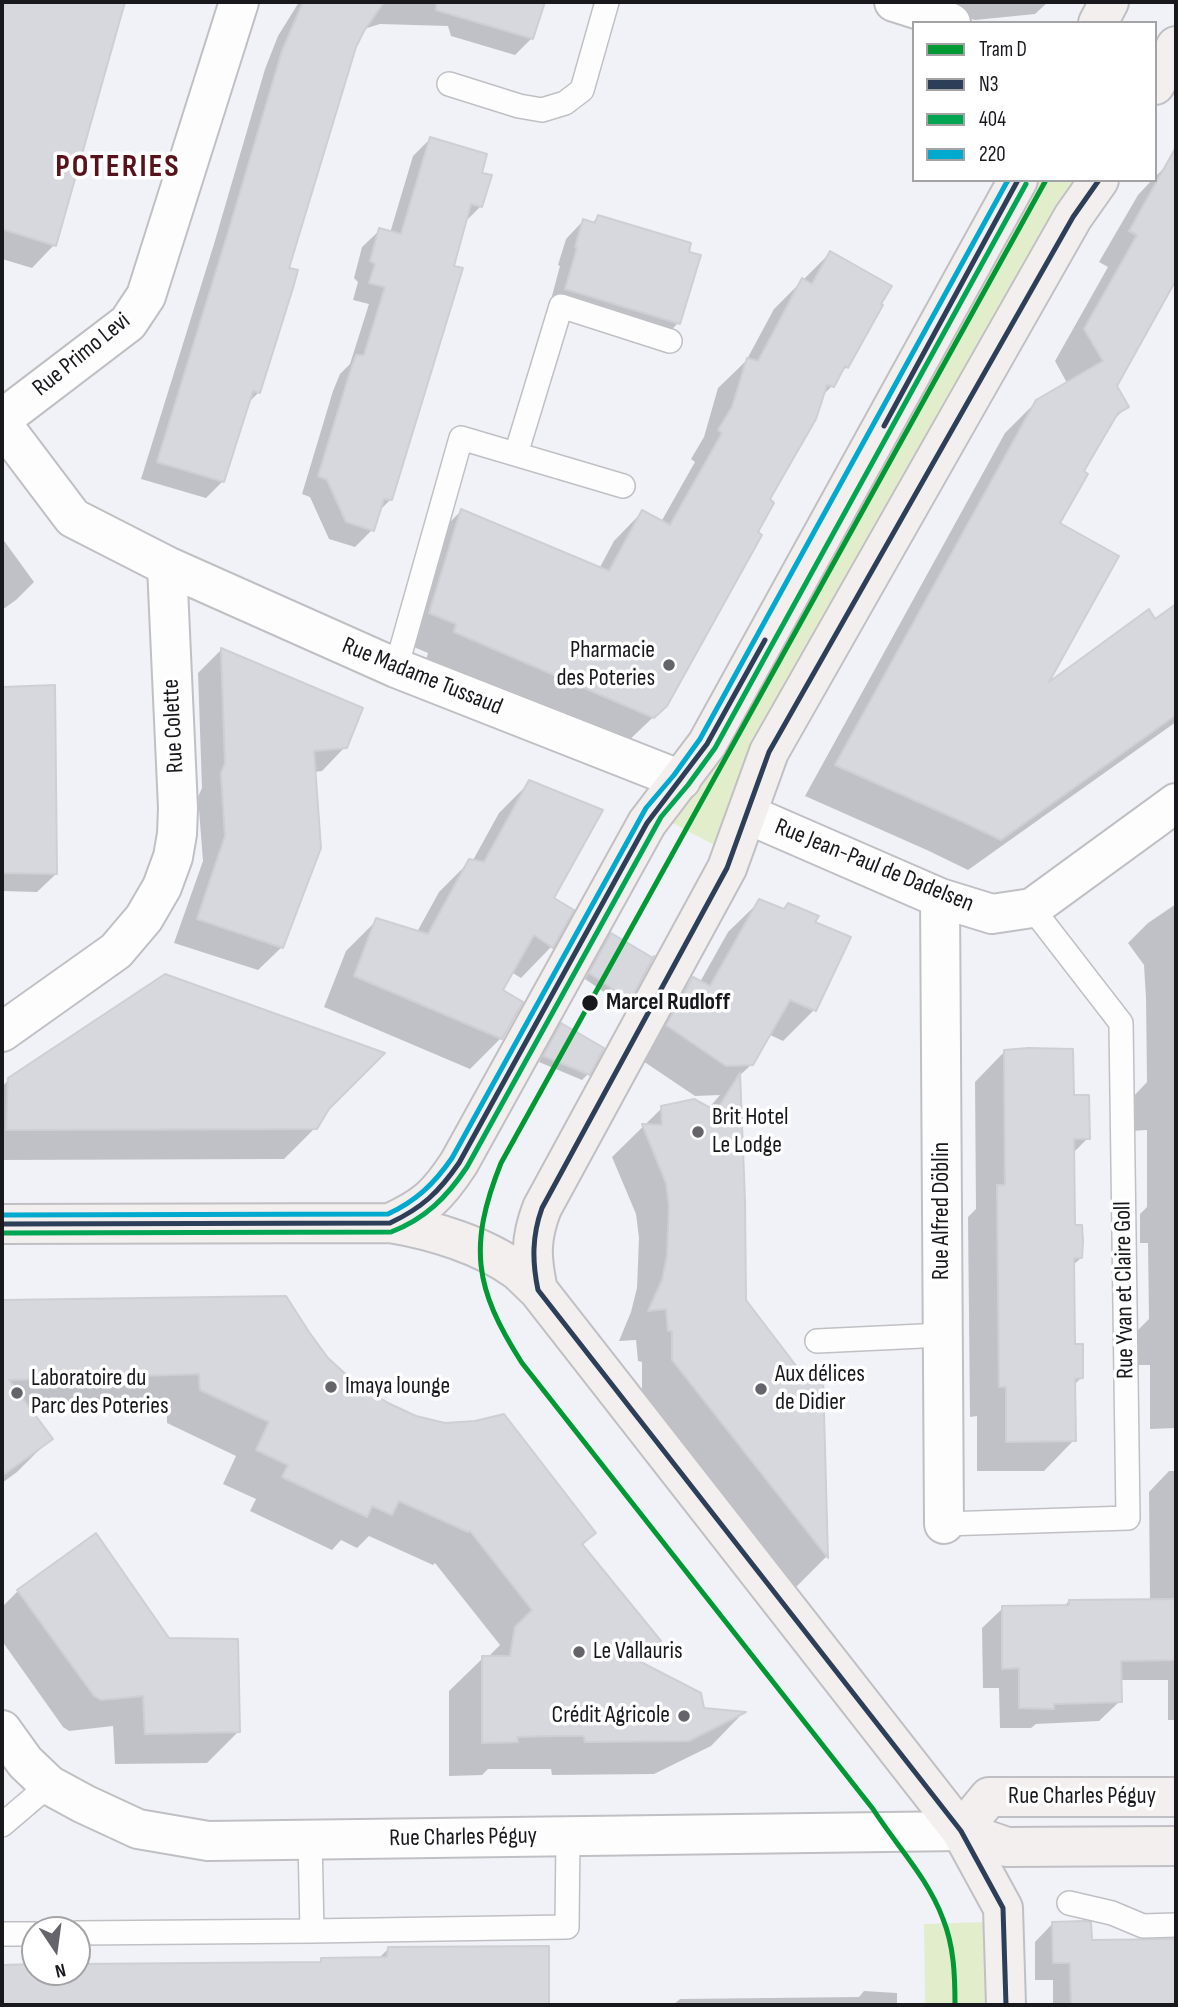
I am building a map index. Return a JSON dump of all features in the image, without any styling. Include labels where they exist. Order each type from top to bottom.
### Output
[{"type":"street","name":"Rue Primo Levi","points":[[2,419],[128,323],[146,296],[239,2]]},
{"type":"street","points":[[894,2],[947,21]]},
{"type":"street","points":[[1099,21],[1109,2]]},
{"type":"street","points":[[1157,82],[1176,46]]},
{"type":"street","points":[[1157,86],[1176,85]]},
{"type":"street","points":[[390,1223],[432,1200],[459,1163],[654,812],[707,744],[1017,182]]},
{"type":"street","points":[[538,1290],[531,1249],[534,1228],[542,1208],[727,868],[769,752],[1073,217],[1098,182]]},
{"type":"street","points":[[2,424],[73,518],[167,566]]},
{"type":"street","name":"Rue Madame Tussaud","points":[[167,566],[396,668],[681,780]]},
{"type":"street","name":"Rue Colette","points":[[2,1032],[116,951],[144,918],[162,887],[173,857],[178,808],[167,566]]},
{"type":"street","name":"Rue Jean-Paul de Dadelsen","points":[[747,814],[940,898],[992,914],[1032,908],[1176,803]]},
{"type":"street","name":"Rue Alfred Döblin","points":[[940,898],[944,1524]]},
{"type":"street","points":[[2,1224],[390,1223],[421,1228],[450,1237],[517,1271],[538,1290],[961,1831],[1003,1908],[1006,2005]]},
{"type":"street","name":"Rue Charles Péguy","points":[[2,1730],[25,1762],[49,1785],[84,1804],[138,1829],[208,1841],[961,1831],[1007,1847],[1176,1846]]},
{"type":"street","name":"Rue Charles Péguy","points":[[961,1831],[989,1797],[1176,1797]]},
{"type":"lane","points":[[449,84],[519,106],[542,110],[565,103],[582,90],[607,2]]},
{"type":"lane","points":[[516,454],[561,306],[670,341]]},
{"type":"lane","points":[[396,668],[461,438],[623,486]]},
{"type":"lane","name":"Rue Yvan et Claire Goll","points":[[944,1524],[1128,1518],[1121,1023],[1032,908]]},
{"type":"lane","points":[[817,1341],[943,1335]]},
{"type":"lane","points":[[2,1825],[49,1785]]},
{"type":"lane","points":[[91,1933],[567,1927],[568,1836]]},
{"type":"lane","points":[[310,1839],[312,1931]]},
{"type":"lane","points":[[1069,1903],[1112,1913],[1143,1926],[1176,1925]]},
{"type":"lane","points":[[2,1934],[21,1934]]},
{"type":"green space","points":[[1030,182],[1083,182],[724,850],[663,818]]},
{"type":"green space","points":[[986,1922],[988,2005],[925,2005],[924,1924]]},
{"type":"building","points":[[2,2],[125,2],[56,246],[2,229]]},
{"type":"building","points":[[303,2],[384,2],[356,47],[289,268],[298,270],[293,288],[260,393],[253,391],[224,482],[157,462],[282,51]]},
{"type":"building","points":[[437,2],[545,2],[533,39],[436,10]]},
{"type":"building","points":[[430,137],[487,154],[482,173],[492,175],[482,207],[471,204],[454,266],[463,268],[392,500],[384,499],[374,531],[346,522],[327,480],[318,476],[356,355],[364,355],[385,287],[369,283],[375,264],[370,261],[379,228],[401,234]]},
{"type":"building","points":[[1176,147],[1176,280],[1117,386],[1129,407],[1118,413],[1084,471],[1088,474],[1060,523],[1119,556],[1049,682],[1149,609],[1155,619],[1176,604],[1176,715],[1001,840],[835,765],[1036,400],[1103,361],[1084,329],[1137,235],[1129,231]]},
{"type":"building","points":[[598,215],[691,243],[689,252],[701,255],[680,324],[565,289],[583,219],[595,223]]},
{"type":"building","points":[[830,251],[892,286],[848,368],[845,366],[834,387],[827,385],[816,419],[770,499],[774,503],[758,532],[762,535],[667,706],[654,718],[454,632],[456,624],[429,613],[461,509],[609,571],[642,510],[670,525],[722,433],[718,430],[732,407],[747,358],[758,361],[802,278],[812,284]]},
{"type":"building","points":[[221,648],[363,708],[347,748],[314,751],[321,848],[283,948],[197,919],[225,836],[221,773],[225,763]]},
{"type":"building","points":[[55,685],[57,874],[2,873],[2,687]]},
{"type":"building","points":[[529,780],[603,810],[554,898],[574,910],[553,948],[534,935],[503,990],[523,1002],[502,1039],[354,976],[376,918],[428,934],[469,859],[484,862]]},
{"type":"building","points":[[759,899],[784,909],[788,903],[819,916],[815,922],[851,937],[816,1011],[790,1000],[753,1065],[726,1066],[666,1025],[693,977],[710,986]]},
{"type":"building","points":[[611,933],[653,958],[630,1001],[589,973]]},
{"type":"building","points":[[165,974],[385,1053],[329,1109],[317,1129],[6,1130],[8,1078]]},
{"type":"building","points":[[561,1023],[604,1048],[590,1075],[543,1056]]},
{"type":"building","points":[[1073,1049],[1074,1095],[1089,1095],[1090,1139],[1074,1139],[1075,1225],[1082,1225],[1083,1241],[1082,1258],[1074,1258],[1075,1344],[1083,1344],[1083,1378],[1075,1379],[1076,1441],[1006,1442],[1006,1387],[999,1387],[997,1185],[1005,1185],[1004,1050]]},
{"type":"building","points":[[740,1073],[746,1300],[810,1384],[823,1376],[828,1558],[672,1360],[672,1331],[668,1331],[666,1309],[648,1311],[662,1280],[667,1256],[669,1206],[666,1183],[642,1124],[662,1125],[661,1106],[694,1099],[716,1111]]},
{"type":"building","points":[[286,1296],[328,1358],[351,1379],[388,1403],[416,1416],[445,1423],[475,1421],[504,1414],[596,1533],[582,1544],[661,1641],[631,1657],[701,1693],[704,1708],[746,1712],[689,1741],[585,1742],[584,1736],[552,1736],[517,1737],[518,1742],[482,1743],[482,1656],[510,1656],[515,1627],[532,1610],[470,1531],[399,1501],[392,1515],[372,1506],[367,1517],[282,1477],[288,1465],[256,1450],[269,1422],[200,1390],[199,1374],[9,1380],[53,1439],[2,1476],[2,1300]]},
{"type":"building","points":[[96,1533],[169,1638],[238,1639],[240,1732],[145,1734],[143,1696],[101,1700],[94,1696],[17,1590]]},
{"type":"building","points":[[1176,1599],[1176,1660],[1121,1661],[1122,1702],[1054,1704],[1054,1709],[1019,1708],[1019,1668],[1002,1669],[1002,1606],[1069,1605],[1069,1600]]},
{"type":"building","points":[[1052,1922],[1091,1922],[1092,1940],[1176,1939],[1176,2005],[1071,2005],[1070,1963],[1053,1963]]},
{"type":"building","points":[[549,1946],[549,2005],[2,2005],[2,1965],[21,1964],[21,1986],[91,1986],[91,1964],[321,1962],[321,1958],[387,1957],[388,1947]]},
{"type":"tram line","name":"D","points":[[955,2005],[950,1940],[929,1890],[873,1809],[522,1363],[494,1312],[481,1266],[480,1243],[490,1192],[501,1163],[1045,182]]},
{"type":"transit line","name":"220","points":[[2,1215],[388,1214],[431,1184],[452,1158],[646,808],[700,739],[1007,182]]},
{"type":"transit line","name":"N3","points":[[884,426],[1017,182]]},
{"type":"transit line","name":"N3","points":[[1006,2005],[1003,1908],[961,1831],[538,1290],[534,1249],[542,1208],[727,868],[769,752],[1073,217],[1098,182]]},
{"type":"transit line","name":"404","points":[[2,1233],[391,1232],[425,1214],[443,1197],[467,1167],[661,817],[715,748],[1026,184]]},
{"type":"transit line","name":"N3","points":[[2,1224],[390,1223],[421,1205],[437,1191],[459,1163],[647,823],[707,744],[765,640]]},
{"type":"place","name":"Pharmacie des Poteries","points":[[669,665]]},
{"type":"place","name":"Marcel Rudloff","points":[[590,1003]]},
{"type":"place","name":"Brit Hotel Le Lodge","points":[[698,1132]]},
{"type":"place","name":"Imaya lounge","points":[[331,1387]]},
{"type":"place","name":"Aux délices de Didier","points":[[761,1389]]},
{"type":"place","name":"Laboratoire du Parc des Poteries","points":[[17,1393]]},
{"type":"place","name":"Le Vallauris","points":[[579,1652]]},
{"type":"place","name":"Crédit Agricole","points":[[684,1716]]},
{"type":"district","name":"POTERIES","points":[[118,168]]}]
